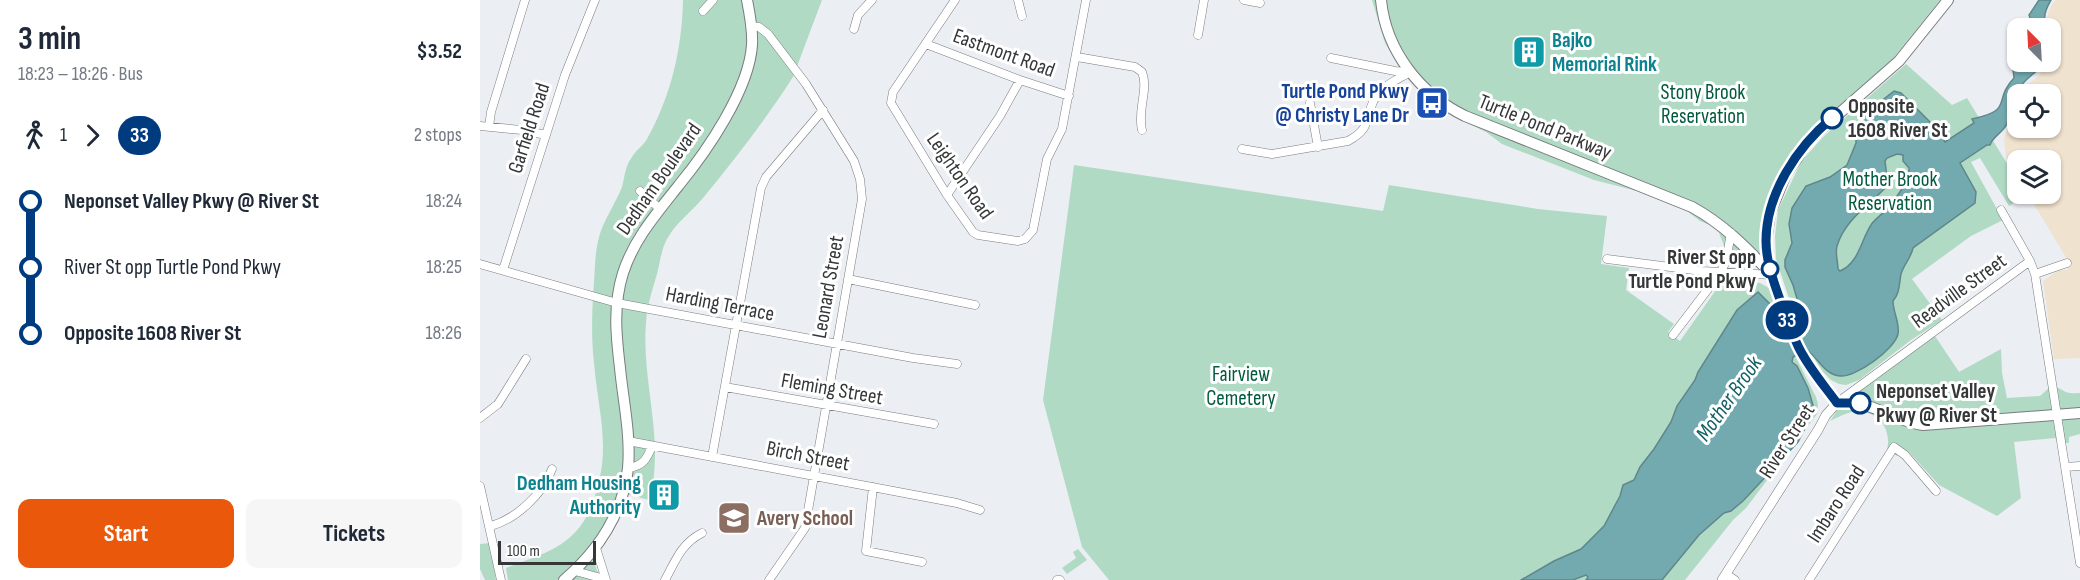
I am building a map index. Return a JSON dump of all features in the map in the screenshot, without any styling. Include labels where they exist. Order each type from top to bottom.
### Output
[{"type":"main road","name":"Dedham Boulevard","points":[[564,580],[596,548],[607,531],[615,514],[628,468],[628,441],[616,335],[617,303],[623,274],[643,231],[707,149],[738,93],[751,54],[752,26],[747,0]]},
{"type":"main road","name":"Turtle Pond Parkway","points":[[1381,0],[1382,11],[1393,45],[1410,72],[1426,91],[1457,112],[1701,212],[1743,243],[1772,275]]},
{"type":"main road","name":"River Street","points":[[1837,403],[1803,356],[1791,330],[1767,254],[1770,213],[1786,174],[1797,156],[1818,131],[1905,55],[1948,0]]},
{"type":"main road","name":"Turtle Pond Parkway","points":[[1743,243],[1767,254]]},
{"type":"main road","points":[[1837,403],[1860,403],[1923,425],[2080,414]]},
{"type":"street","points":[[489,127],[491,111],[525,0]]},
{"type":"street","name":"Garfield Road","points":[[503,270],[570,62],[595,0]]},
{"type":"street","points":[[703,11],[713,0]]},
{"type":"street","points":[[854,29],[858,15],[872,0]]},
{"type":"street","name":"Leighton Road","points":[[955,0],[893,92],[891,103],[947,195],[968,227],[978,236],[1018,241],[1025,239],[1033,230],[1047,159],[1062,129],[1069,96]]},
{"type":"street","points":[[1018,0],[1022,16]]},
{"type":"street","points":[[1069,96],[1086,0]]},
{"type":"street","points":[[1198,35],[1204,0]]},
{"type":"street","points":[[1244,0],[1260,3]]},
{"type":"street","name":"Leonard Street","points":[[752,26],[764,29],[806,84],[854,161],[861,189],[861,208],[803,533],[769,580]]},
{"type":"street","name":"Eastmont Road","points":[[926,44],[1069,96]]},
{"type":"street","points":[[1077,57],[1135,67],[1142,72],[1144,80],[1139,118],[1143,130]]},
{"type":"street","points":[[1330,58],[1410,72]]},
{"type":"street","points":[[1242,149],[1272,154],[1348,141],[1357,136],[1366,125],[1373,101],[1378,93],[1385,86],[1410,72]]},
{"type":"street","points":[[947,195],[1000,116],[1020,80]]},
{"type":"street","points":[[1310,103],[1318,147]]},
{"type":"street","points":[[712,457],[763,182],[823,110]]},
{"type":"street","points":[[480,126],[546,135]]},
{"type":"street","points":[[640,191],[660,209]]},
{"type":"street","points":[[2001,210],[2030,261]]},
{"type":"street","points":[[1673,335],[1721,272],[1726,261],[1731,233]]},
{"type":"street","points":[[1607,259],[1721,272],[1772,275]]},
{"type":"street","name":"Readville Street","points":[[1837,403],[2030,261],[2035,274],[2080,562]]},
{"type":"street","points":[[2035,274],[2067,263]]},
{"type":"street","name":"Harding Terrace","points":[[480,264],[617,303],[957,364]]},
{"type":"street","points":[[848,279],[975,305]]},
{"type":"street","points":[[480,418],[496,406],[526,359]]},
{"type":"street","name":"Fleming Street","points":[[725,387],[934,424]]},
{"type":"street","name":"River Street","points":[[1724,577],[1826,415],[1837,403]]},
{"type":"street","name":"Birch Street","points":[[628,441],[957,503],[980,510]]},
{"type":"street","points":[[628,468],[637,467],[644,462],[652,446]]},
{"type":"street","name":"Imbaro Road","points":[[1809,580],[1894,447],[1900,450],[1936,491]]},
{"type":"street","points":[[2065,467],[2080,466]]},
{"type":"street","points":[[490,526],[502,522],[530,501],[547,480],[552,469]]},
{"type":"street","points":[[480,486],[501,580]]},
{"type":"street","points":[[873,487],[866,551],[922,562]]},
{"type":"street","points":[[665,580],[682,548],[690,539],[702,533]]},
{"type":"street","points":[[596,548],[605,580]]},
{"type":"street","points":[[575,570],[605,580]]},
{"type":"street","points":[[1724,577],[1735,580]]},
{"type":"shaded area","points":[[2056,0],[2080,0],[2080,358],[2054,359],[2043,281],[2059,270],[2068,270],[2067,259],[2034,204],[2061,204],[2061,150],[2007,150],[2007,158],[2004,139],[2007,130],[2007,138],[2061,138],[2061,84],[2029,84],[2041,72],[2061,72],[2061,18],[2047,18],[2051,6]]},
{"type":"green space","points":[[683,0],[822,0],[793,77],[750,139],[703,198],[674,228],[663,248],[646,323],[645,345],[655,456],[654,478],[649,500],[626,494],[610,536],[593,560],[598,573],[593,580],[508,580],[506,568],[556,547],[576,531],[591,507],[598,487],[603,435],[592,333],[597,246],[602,227],[622,187],[628,164],[647,139],[669,89],[680,36]]},
{"type":"green space","name":"Stony Brook Reservation","points":[[1372,0],[1940,0],[1892,60],[1817,125],[1780,177],[1769,203],[1766,266],[1722,263],[1725,248],[1717,228],[1700,221],[1687,211],[1645,193],[1594,180],[1502,144],[1486,132],[1445,112],[1428,99],[1401,71],[1385,43]]},
{"type":"green space","name":"Mother Brook Reservation","points":[[1906,64],[1952,105],[1967,98],[2007,164],[2007,203],[1980,158],[1971,162],[2003,220],[1971,236],[1912,279],[1942,320],[1911,340],[1859,380],[1846,385],[1831,380],[1823,372],[1803,341],[1776,259],[1775,236],[1778,210],[1801,162],[1822,138]]},
{"type":"green space","name":"Fairview Cemetery","points":[[1074,165],[1383,211],[1389,185],[1538,209],[1607,216],[1601,264],[1629,268],[1626,290],[1674,324],[1668,332],[1680,341],[1718,287],[1727,279],[1760,283],[1769,288],[1787,340],[1816,397],[1817,414],[1746,508],[1733,520],[1685,580],[1109,580],[1082,547],[1043,400]]},
{"type":"green space","points":[[1935,336],[1959,372],[2001,349],[2002,373],[2007,398],[2040,396],[2051,386],[2070,393],[2080,393],[2080,434],[2069,437],[2069,443],[2058,443],[2055,438],[2014,442],[2021,498],[1997,516],[1939,485],[1909,452],[1903,450],[1897,456],[1887,450],[1888,441],[1884,425],[1873,415],[1865,412],[1848,413],[1830,421],[1843,402]]},
{"type":"green space","points":[[490,543],[496,580],[485,580],[480,569],[480,544]]},
{"type":"green space","points":[[1078,549],[1087,560],[1067,574],[1062,568],[1076,558],[1073,552]]},
{"type":"water","points":[[2039,0],[2051,0],[2045,18],[2030,18],[2029,15]]},
{"type":"water","points":[[2013,72],[2035,72],[2023,84],[2010,84],[2014,78]]},
{"type":"water","name":"Mother Brook","points":[[2007,88],[2007,123],[1990,145],[1960,163],[1976,192],[1975,203],[1913,248],[1902,270],[1898,292],[1893,301],[1898,330],[1895,340],[1874,361],[1847,375],[1840,376],[1830,373],[1807,350],[1793,357],[1792,362],[1797,366],[1808,388],[1813,405],[1812,414],[1798,442],[1743,501],[1731,511],[1724,513],[1699,535],[1662,580],[1586,580],[1588,577],[1586,575],[1573,580],[1521,580],[1581,549],[1604,526],[1620,496],[1623,485],[1634,480],[1737,310],[1758,292],[1770,304],[1781,335],[1786,336],[1799,330],[1798,302],[1785,267],[1785,260],[1792,243],[1789,224],[1792,208],[1806,186],[1830,177],[1847,165],[1856,143],[1856,129],[1866,113],[1894,91],[1901,93],[1932,124],[1945,142],[1974,123],[1972,119],[1994,112],[2001,104]],"holes":[[[1897,154],[1903,155],[1903,161],[1909,168],[1909,173],[1900,192],[1871,225],[1856,257],[1840,271],[1836,252],[1841,236],[1852,220],[1888,185],[1885,161],[1887,158]]]},
{"type":"bus line","name":"33","points":[[1832,118],[1804,147],[1786,174],[1770,213],[1766,242],[1767,254],[1791,330],[1808,365],[1837,403],[1860,403]]},
{"type":"place","name":"Bajko Memorial Rink","points":[[1529,52]]},
{"type":"place","name":"Turtle Pond Pkwy @ Christy Lane Dr","points":[[1432,103]]},
{"type":"place","name":"Opposite 1608 River St","points":[[1832,118]]},
{"type":"place","name":"River St opp Turtle Pond Pkwy","points":[[1770,269]]},
{"type":"place","name":"Neponset Valley Pkwy @ River St","points":[[1860,403]]},
{"type":"place","name":"Dedham Housing Authority","points":[[664,495]]},
{"type":"place","name":"Avery School","points":[[734,518]]}]
